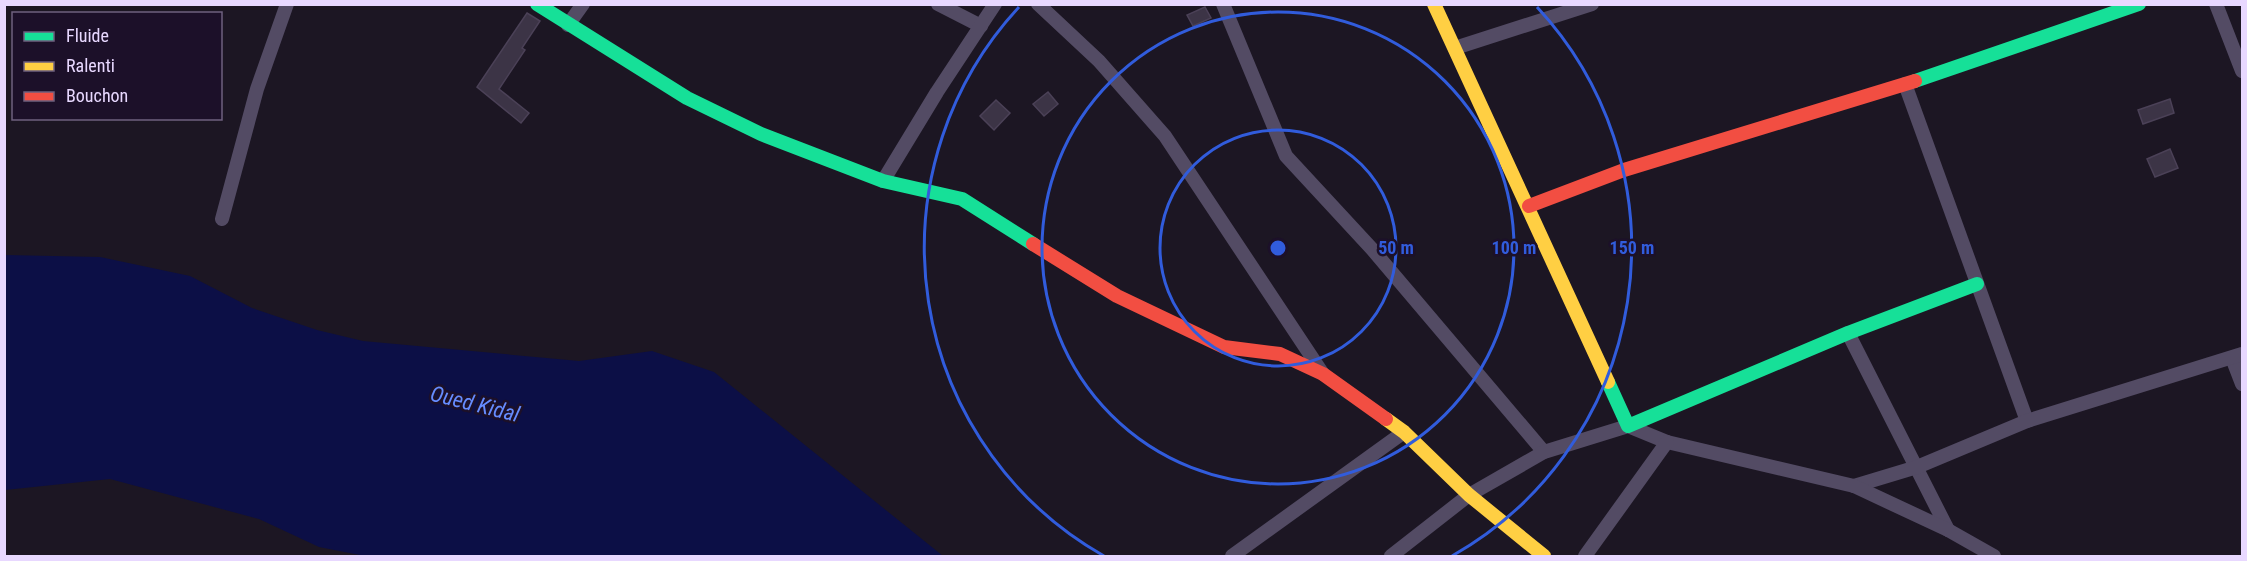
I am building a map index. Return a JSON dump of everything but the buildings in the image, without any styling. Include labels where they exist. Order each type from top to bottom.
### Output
[{"type":"street","points":[[222,219],[257,89],[287,4]]},
{"type":"street","points":[[537,4],[687,98],[761,134],[883,181],[962,199],[1118,296],[1224,347],[1280,354],[1323,374],[1350,391],[1404,432],[1469,495],[1544,556]]},
{"type":"street","points":[[568,25],[583,4]]},
{"type":"street","points":[[938,4],[981,26]]},
{"type":"street","points":[[883,181],[937,92],[995,4]]},
{"type":"street","points":[[1038,4],[1099,61],[1165,136],[1323,374]]},
{"type":"street","points":[[1223,4],[1286,156],[1372,249],[1544,452]]},
{"type":"street","points":[[1434,4],[1529,206],[1628,426],[1667,442],[1854,486],[1948,530],[1994,556]]},
{"type":"street","points":[[1455,48],[1592,4]]},
{"type":"street","points":[[1529,206],[1624,170],[1905,84],[2139,4]]},
{"type":"street","points":[[2216,4],[2242,71]]},
{"type":"street","points":[[1905,84],[2026,421]]},
{"type":"street","points":[[1391,556],[1469,495],[1544,452],[1628,426],[1848,333],[1977,284]]},
{"type":"street","points":[[1848,333],[1948,530]]},
{"type":"street","points":[[1854,486],[1917,467],[2026,421],[2237,356],[2242,384]]},
{"type":"street","points":[[1232,556],[1404,432]]},
{"type":"street","points":[[1585,556],[1667,442]]},
{"type":"water","name":"Oued Kidal","points":[[5,255],[100,257],[190,276],[252,308],[317,330],[363,341],[579,361],[652,351],[714,372],[943,556],[365,556],[319,547],[259,519],[110,479],[5,490]]},
{"type":"traffic: fast","points":[[537,4],[687,98],[761,134],[883,181],[962,199],[1033,244]]},
{"type":"traffic: fast","points":[[1915,81],[2139,4]]},
{"type":"traffic: fast","points":[[1608,382],[1628,426],[1848,333],[1977,284]]},
{"type":"traffic: slow","points":[[1434,4],[1608,382]]},
{"type":"traffic: slow","points":[[1386,419],[1404,432],[1469,495],[1544,556]]},
{"type":"traffic: jam","points":[[1529,206],[1624,170],[1915,81]]},
{"type":"traffic: jam","points":[[1033,244],[1117,296],[1224,347],[1280,354],[1323,374],[1386,419]]}]
